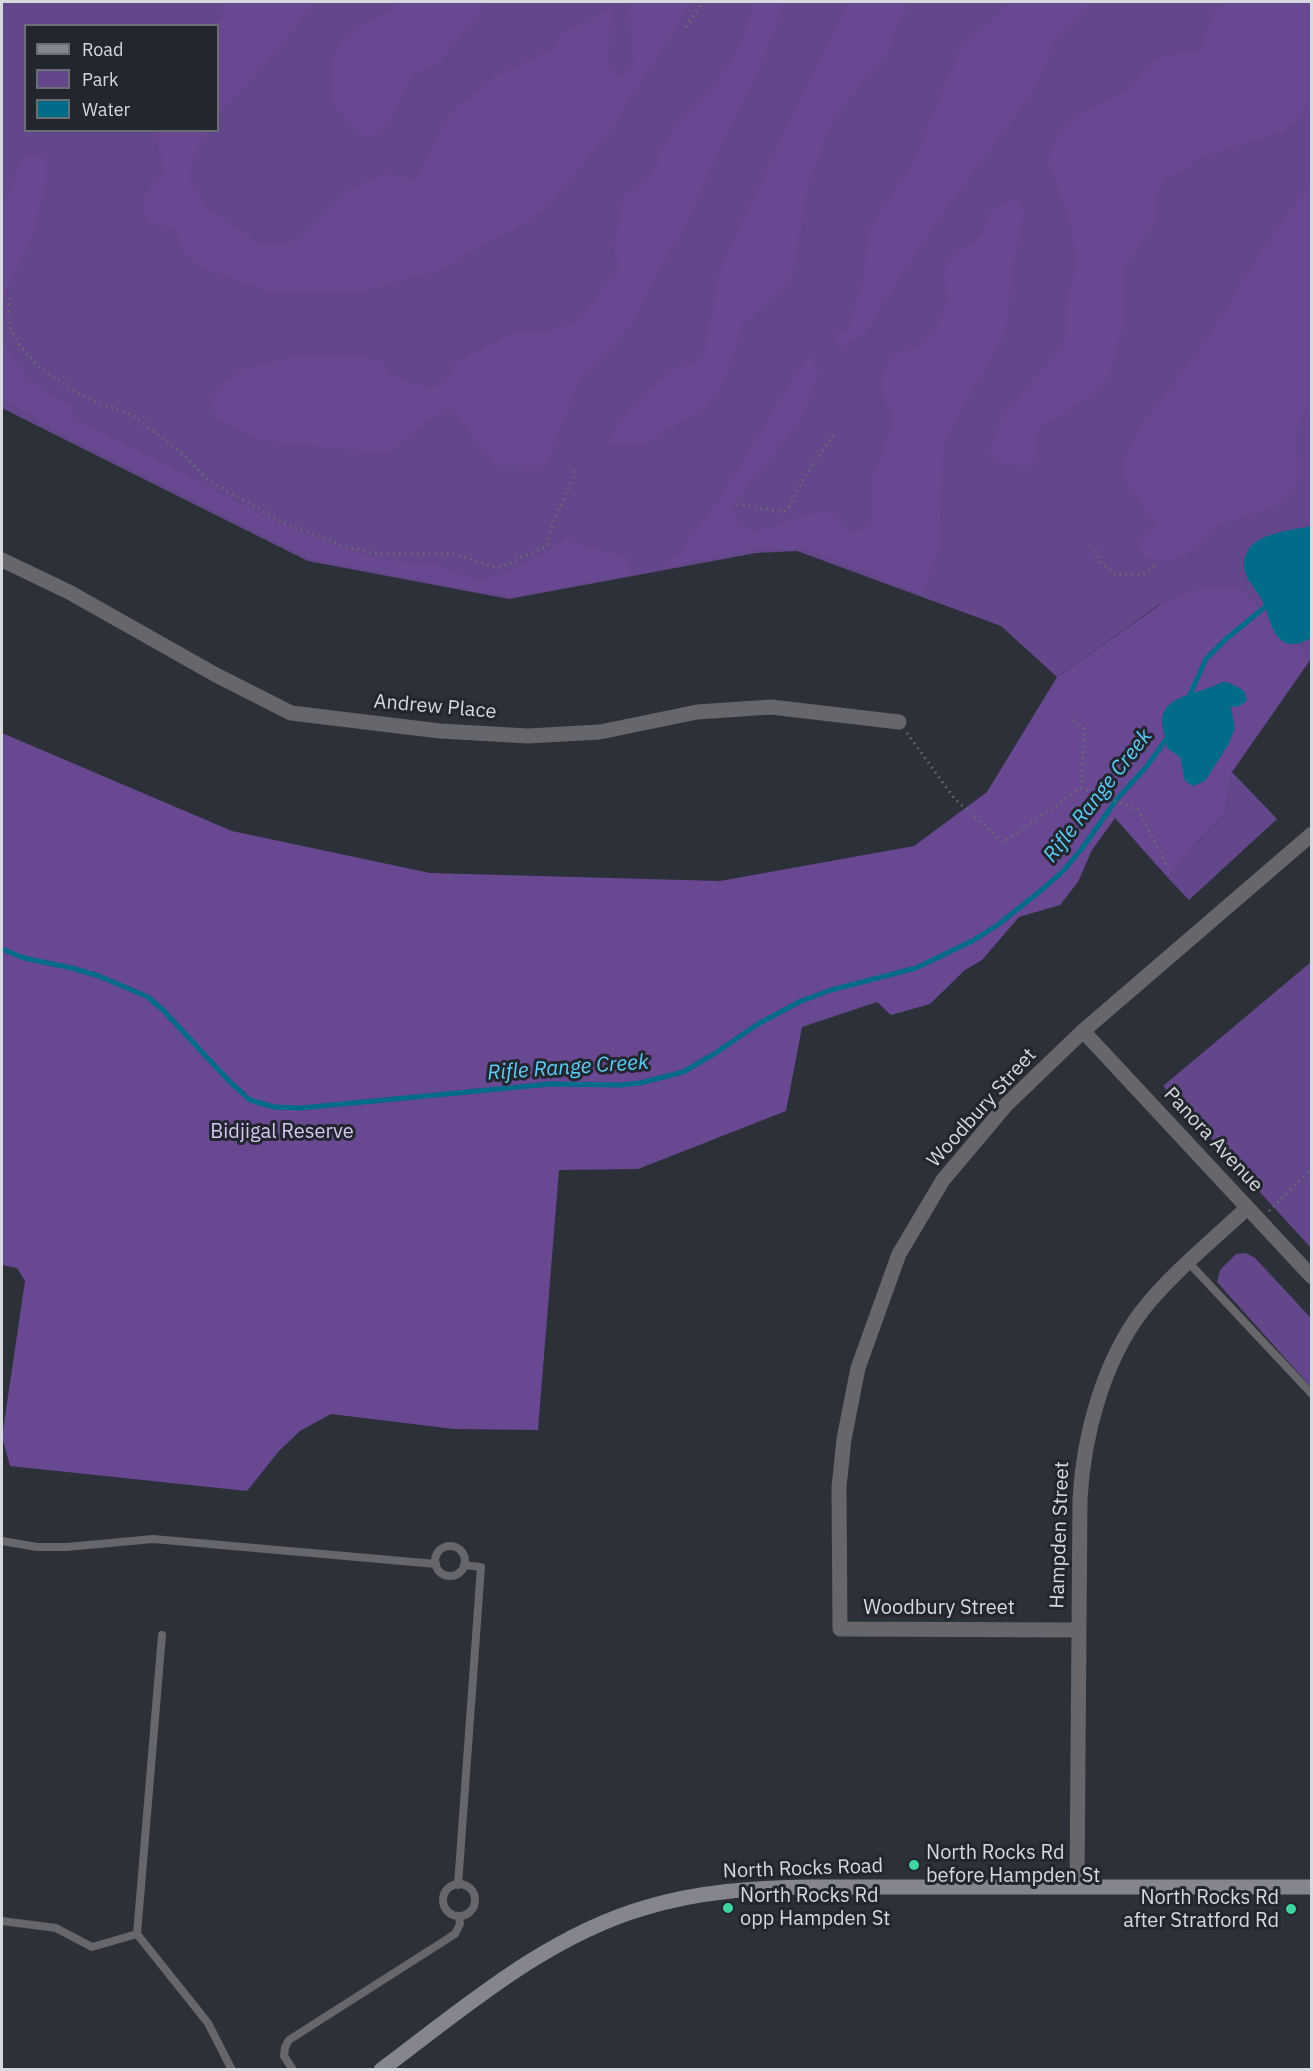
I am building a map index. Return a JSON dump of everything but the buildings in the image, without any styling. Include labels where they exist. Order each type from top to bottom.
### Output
[{"type":"main road","name":"North Rocks Road","points":[[381,2070],[515,1971],[560,1944],[641,1908],[668,1901],[719,1892],[761,1888],[1077,1885],[1311,1887]]},
{"type":"street","name":"Andrew Place","points":[[2,560],[69,592],[216,675],[291,712],[440,731],[528,736],[600,732],[697,712],[771,707],[899,722]]},
{"type":"street","name":"Woodbury Street","points":[[1078,1630],[840,1629],[839,1486],[844,1439],[858,1368],[899,1254],[943,1180],[1007,1104],[1083,1031],[1311,834]]},
{"type":"street","name":"Panora Avenue","points":[[1083,1031],[1311,1277]]},
{"type":"street","name":"Hampden Street","points":[[1077,1885],[1081,1466],[1097,1401],[1127,1334],[1142,1311],[1247,1208]]},
{"type":"lane","points":[[1189,1263],[1311,1394]]},
{"type":"lane","points":[[2,1540],[37,1547],[66,1547],[153,1539],[436,1564]]},
{"type":"lane","points":[[448,1547],[458,1549],[465,1560],[464,1565],[456,1575],[447,1576],[440,1572],[436,1559],[440,1551],[448,1547]]},
{"type":"lane","points":[[458,1885],[481,1567],[464,1565]]},
{"type":"lane","points":[[162,1635],[137,1934],[208,2024],[232,2070]]},
{"type":"lane","points":[[458,1885],[468,1888],[475,1901],[471,1911],[459,1916],[447,1911],[443,1902],[445,1892],[458,1885]]},
{"type":"lane","points":[[293,2070],[284,2056],[289,2040],[455,1934],[460,1924],[459,1916]]},
{"type":"lane","points":[[2,1921],[56,1928],[92,1947],[137,1934]]},
{"type":"path","points":[[686,27],[702,2]]},
{"type":"path","points":[[9,298],[8,316],[18,343],[41,369],[85,398],[134,416],[184,455],[209,481],[286,524],[346,547],[379,554],[455,554],[498,568],[547,546],[555,513],[568,491],[576,470]]},
{"type":"path","points":[[737,504],[783,512],[788,510],[803,480],[835,432]]},
{"type":"path","points":[[1095,551],[1102,564],[1116,574],[1143,574],[1156,564]]},
{"type":"path","points":[[1072,718],[1084,729],[1082,788]]},
{"type":"path","points":[[899,722],[954,798],[1003,842],[1082,788]]},
{"type":"path","points":[[1082,788],[1138,810],[1166,865]]},
{"type":"path","points":[[1259,1220],[1311,1168]]},
{"type":"green space","points":[[2,2],[1311,2],[1311,656],[1238,588],[1159,605],[1057,677],[1001,626],[797,551],[756,553],[509,599],[308,561],[2,408]]},
{"type":"green space","points":[[225,2],[315,2],[262,68],[219,112],[218,24]]},
{"type":"green space","points":[[398,2],[488,2],[437,64],[414,73],[389,120],[378,132],[365,138],[331,102],[331,67],[337,48],[343,40]]},
{"type":"green space","points":[[629,2],[692,2],[609,132],[543,212],[437,271],[358,292],[267,291],[203,268],[183,251],[175,228],[149,222],[142,208],[146,195],[163,175],[157,132],[206,132],[192,159],[191,185],[209,210],[257,243],[271,245],[300,240],[351,189],[390,174],[416,181],[452,112],[498,75],[553,48],[564,31],[588,23],[611,8],[608,62],[613,75],[626,74],[633,63]]},
{"type":"green space","points":[[751,2],[784,2],[766,52],[685,224],[630,325],[580,380],[545,466],[496,465],[449,405],[387,453],[258,440],[218,419],[212,406],[215,390],[242,370],[303,355],[357,356],[383,362],[390,374],[404,382],[432,388],[449,380],[453,365],[520,331],[549,332],[580,319],[618,270],[614,244],[624,194],[641,188],[656,167],[659,152],[674,128],[716,83],[737,53],[752,12]]},
{"type":"green space","points":[[852,2],[911,2],[897,25],[888,51],[834,116],[809,182],[793,270],[786,284],[744,323],[725,378],[707,406],[644,444],[615,446],[608,443],[627,412],[665,376],[678,368],[702,361],[721,265],[841,17]]},
{"type":"green space","points":[[1012,2],[1092,2],[1055,39],[1037,85],[933,226],[871,323],[862,335],[839,349],[836,333],[848,329],[863,281],[867,238],[871,225],[913,165],[959,51]]},
{"type":"green space","points":[[1224,2],[1311,2],[1311,108],[1286,130],[1195,159],[1187,168],[1164,179],[1154,203],[1159,215],[1124,267],[1122,329],[1110,374],[1090,396],[1038,428],[1035,457],[1030,466],[996,463],[990,451],[1005,412],[1062,349],[1066,335],[1066,309],[1076,264],[1070,221],[1048,160],[1057,136],[1080,114],[1128,89],[1155,58],[1200,50],[1215,10]]},
{"type":"green space","points":[[37,155],[45,158],[48,164],[47,181],[32,238],[2,298],[2,208],[24,157]]},
{"type":"green space","points":[[1311,183],[1311,408],[1308,408],[1296,430],[1298,474],[1293,489],[1272,508],[1216,525],[1193,550],[1175,560],[1146,558],[1138,546],[1156,524],[1124,476],[1125,458],[1137,432],[1212,333],[1259,254]]},
{"type":"green space","points":[[1017,199],[1025,210],[1011,275],[1007,330],[949,431],[944,447],[938,551],[921,594],[806,549],[755,549],[669,567],[673,555],[679,555],[692,534],[718,503],[804,361],[811,356],[818,374],[799,423],[730,507],[740,523],[751,531],[820,512],[830,512],[848,532],[862,530],[872,521],[872,479],[893,424],[892,410],[884,399],[881,387],[883,373],[889,360],[899,351],[916,349],[937,327],[948,301],[943,276],[946,261],[980,238],[990,213],[1002,204]]},
{"type":"green space","points":[[2,298],[3,339],[12,358],[28,379],[44,391],[72,406],[74,420],[269,518],[340,548],[387,561],[436,564],[478,581],[518,568],[566,540],[629,559],[631,575],[511,597],[308,558],[73,439],[2,399]]},
{"type":"green space","name":"Bidjigal Reserve","points":[[1238,587],[1311,656],[1311,659],[1232,772],[1225,815],[1198,840],[1168,878],[1115,818],[1092,850],[1078,882],[1060,905],[1019,917],[982,960],[965,970],[930,1004],[891,1015],[877,1002],[802,1027],[786,1111],[638,1169],[559,1170],[538,1430],[454,1429],[331,1414],[300,1431],[279,1451],[247,1491],[10,1466],[2,1437],[25,1281],[17,1268],[2,1265],[2,733],[232,831],[430,873],[720,881],[914,846],[987,792],[1057,677],[1160,605],[1197,590]]},
{"type":"green space","points":[[1232,772],[1277,819],[1189,900],[1168,878],[1198,840],[1225,815]]},
{"type":"green space","points":[[1311,962],[1311,1248],[1163,1086]]},
{"type":"green space","points":[[1246,1253],[1255,1258],[1311,1318],[1311,1387],[1217,1282],[1220,1270],[1236,1254]]},
{"type":"water","points":[[1311,526],[1311,636],[1300,643],[1288,643],[1277,636],[1264,604],[1245,573],[1244,560],[1251,546],[1257,541],[1280,532]]},
{"type":"water","points":[[1222,682],[1230,683],[1244,691],[1247,700],[1240,706],[1231,707],[1235,729],[1228,745],[1205,781],[1193,786],[1185,781],[1180,757],[1167,748],[1162,723],[1164,711],[1177,699]]},
{"type":"waterway","name":"Rifle Range Creek","points":[[1188,699],[1206,659],[1226,639],[1270,603]]},
{"type":"waterway","name":"Rifle Range Creek","points":[[2,949],[24,958],[99,976],[148,997],[250,1100],[274,1107],[301,1108],[550,1084],[640,1083],[683,1072],[758,1024],[801,1001],[831,990],[916,968],[974,940],[999,924],[1064,870],[1117,799],[1147,766],[1170,734]]},
{"type":"place","name":"North Rocks Rd before Hampden St","points":[[914,1865]]},
{"type":"place","name":"North Rocks Rd opp Hampden St","points":[[728,1908]]},
{"type":"place","name":"North Rocks Rd after Stratford Rd","points":[[1291,1909]]}]
